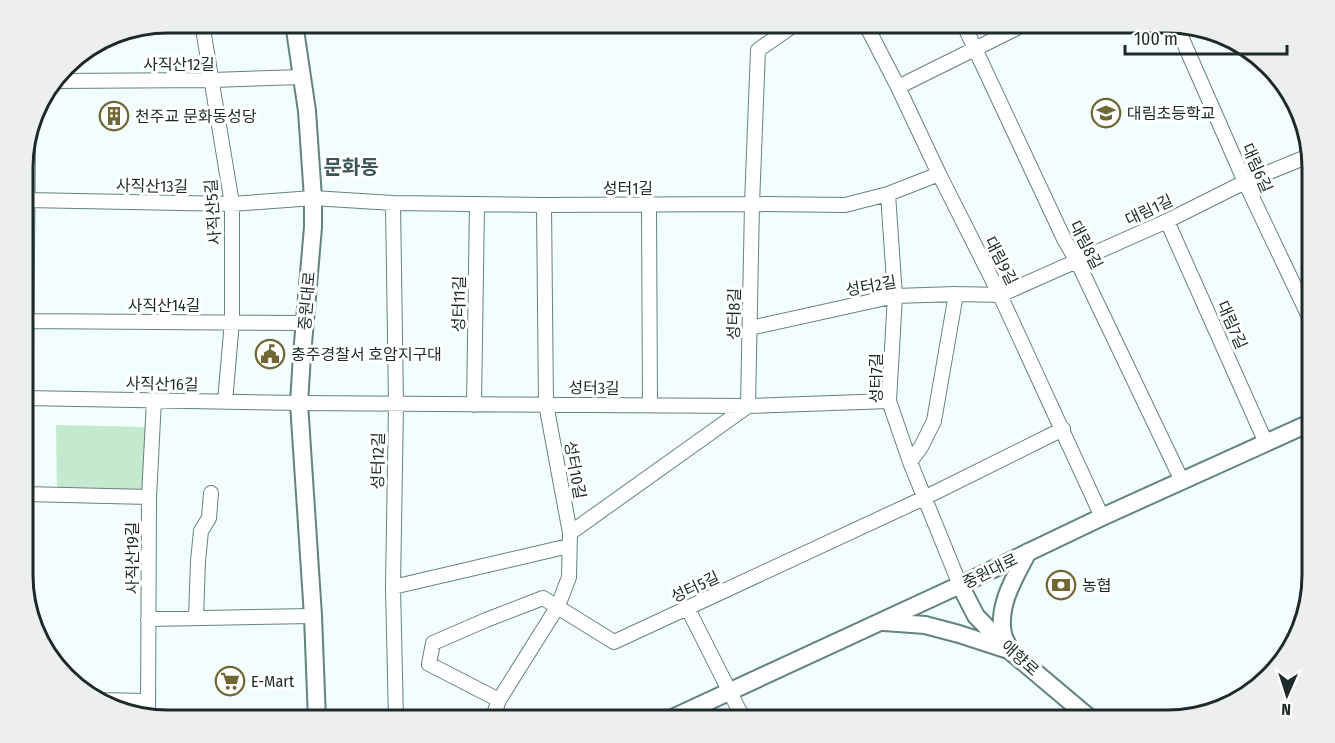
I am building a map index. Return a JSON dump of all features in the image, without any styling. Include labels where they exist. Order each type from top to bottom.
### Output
[{"type":"street","name":"사직산5길","points":[[204,33],[232,204],[232,321],[225,402]]},
{"type":"street","name":"중원대로","points":[[296,33],[307,111],[313,198],[313,227],[299,403],[317,710]]},
{"type":"street","name":"성터8길","points":[[748,406],[752,204],[759,50],[782,33]]},
{"type":"street","name":"대림9길","points":[[871,33],[1000,295],[1102,517]]},
{"type":"street","name":"대림8길","points":[[968,33],[1065,241],[1077,261],[1182,481]]},
{"type":"street","points":[[898,87],[1005,33]]},
{"type":"street","name":"대림6길","points":[[1180,34],[1245,183],[1302,302]]},
{"type":"street","name":"사직산12길","points":[[65,81],[212,80],[303,76]]},
{"type":"street","name":"대림1길","points":[[1000,295],[1302,158]]},
{"type":"street","name":"성터1길","points":[[313,198],[393,203],[544,205],[845,205],[888,194],[939,174]]},
{"type":"street","name":"성터7길","points":[[888,194],[895,296],[889,401],[910,462],[960,585]]},
{"type":"street","name":"사직산13길","points":[[33,200],[232,204],[313,198]]},
{"type":"street","name":"성터12길","points":[[393,203],[396,404],[393,587],[396,710]]},
{"type":"street","name":"성터11길","points":[[474,405],[477,204]]},
{"type":"street","name":"성터10길","points":[[496,710],[499,700],[558,606],[569,577],[570,539],[546,404],[544,205]]},
{"type":"street","points":[[649,205],[650,405]]},
{"type":"street","name":"대림7길","points":[[1167,221],[1266,443]]},
{"type":"street","points":[[910,462],[921,447],[934,421],[956,294]]},
{"type":"street","name":"성터2길","points":[[750,328],[895,296],[1000,295]]},
{"type":"street","name":"사직산14길","points":[[33,321],[305,323]]},
{"type":"street","name":"사직산16길","points":[[33,398],[299,403]]},
{"type":"street","name":"사직산19길","points":[[148,708],[149,497],[154,400]]},
{"type":"street","name":"성터3길","points":[[299,403],[748,406],[889,401]]},
{"type":"street","points":[[393,587],[570,539],[748,406]]},
{"type":"street","name":"중원대로","points":[[690,710],[1102,517],[1302,427]]},
{"type":"street","name":"성터5길","points":[[499,700],[429,664],[433,643],[543,598],[614,642],[924,498],[1063,429]]},
{"type":"street","points":[[33,494],[149,497]]},
{"type":"street","points":[[196,618],[201,531],[209,518],[211,494]]},
{"type":"street","points":[[1010,651],[1003,634],[1002,615],[1007,593],[1028,552]]},
{"type":"street","name":"애향로","points":[[960,585],[976,616],[1010,651],[1080,710]]},
{"type":"street","points":[[688,609],[739,710]]},
{"type":"street","points":[[148,619],[313,616]]},
{"type":"street","points":[[880,622],[925,625],[1010,651]]},
{"type":"green space","points":[[56,425],[146,427],[143,489],[57,489]]},
{"type":"place","name":"대림초등학교","points":[[1106,113]]},
{"type":"place","name":"천주교 문화동성당","points":[[114,116]]},
{"type":"place","name":"충주경찰서 호암지구대","points":[[270,354]]},
{"type":"place","name":"농협","points":[[1061,585]]},
{"type":"place","name":"E-Mart","points":[[230,681]]},
{"type":"district","name":"문화동","points":[[351,167]]}]
